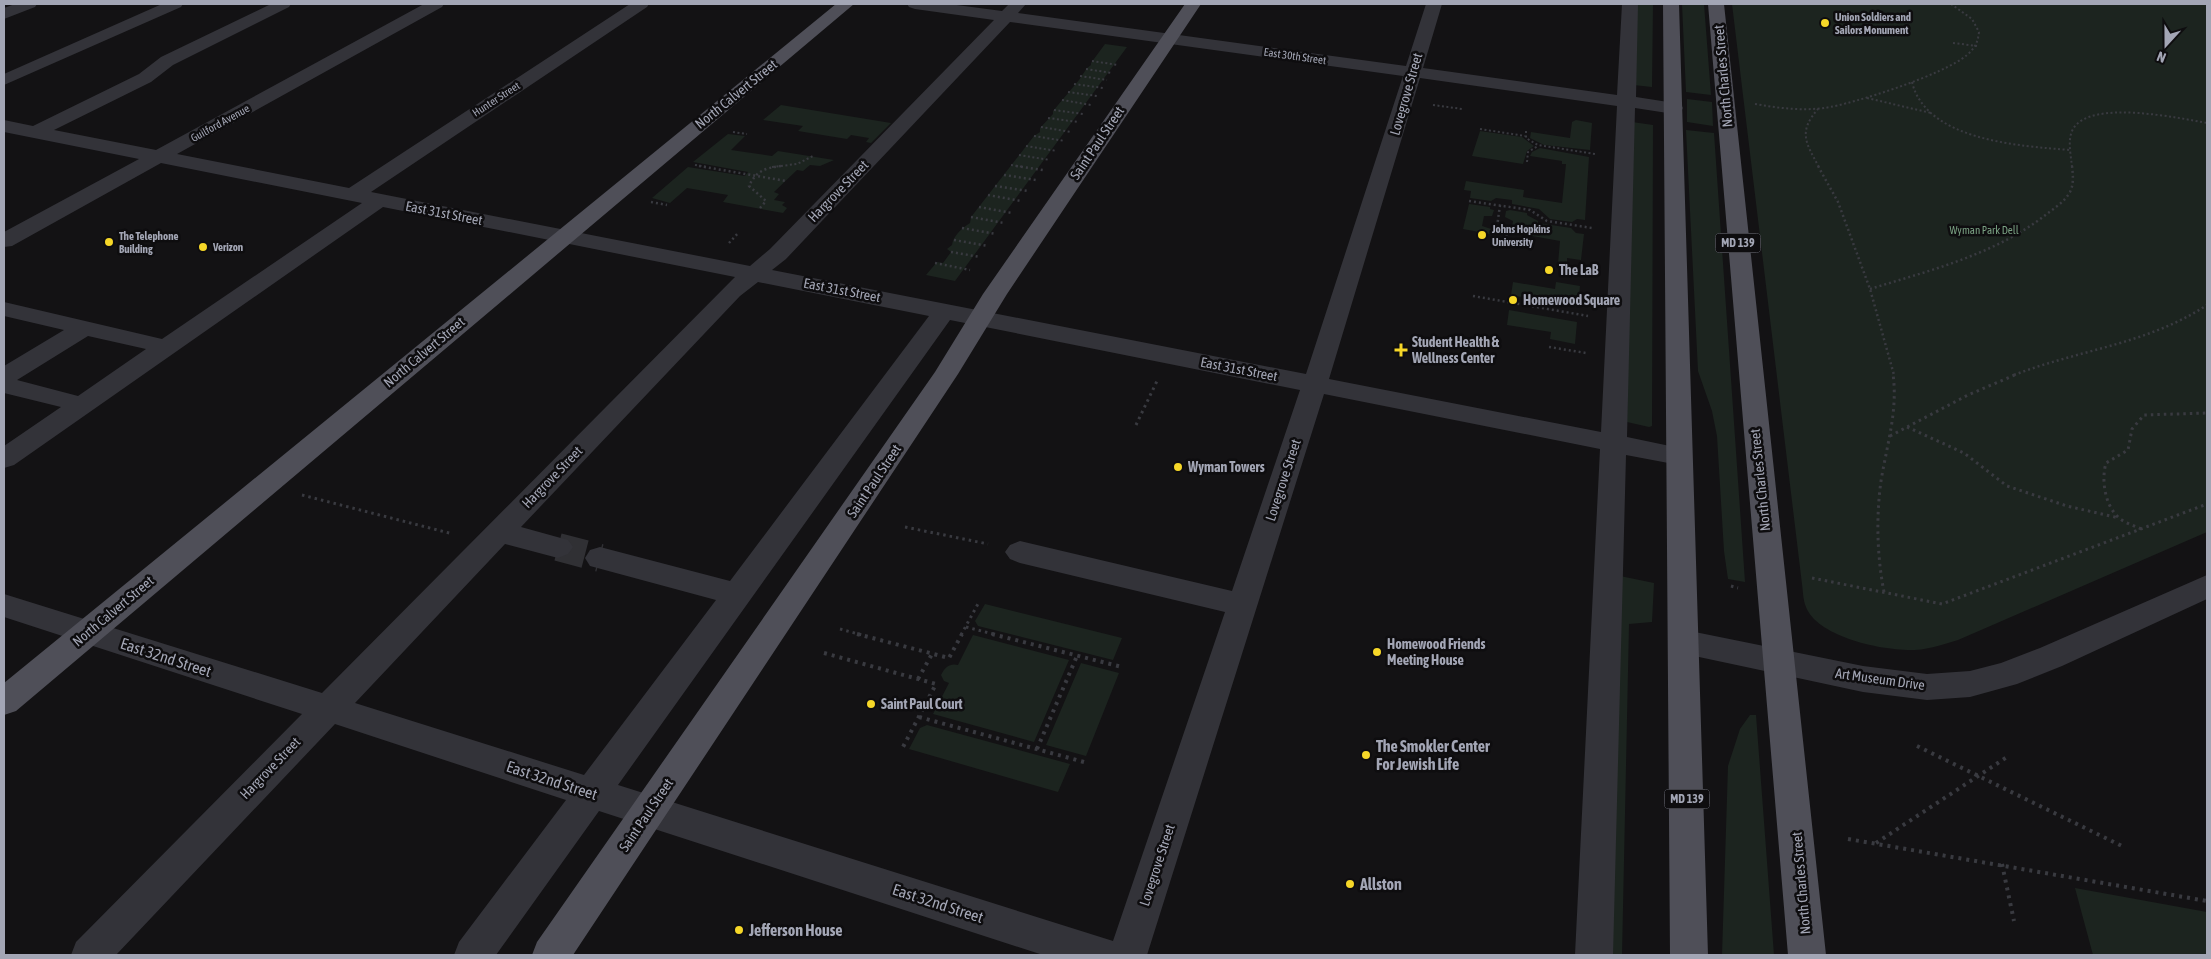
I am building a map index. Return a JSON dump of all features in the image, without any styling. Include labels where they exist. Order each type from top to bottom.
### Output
[{"type":"main road","name":"North Calvert Street","points":[[4,702],[846,4]]},
{"type":"main road","name":"Saint Paul Street","points":[[551,955],[946,374],[981,318],[1168,38],[1193,4]]},
{"type":"main road","name":"MD 139","points":[[1671,4],[1679,456],[1685,642],[1689,955]]},
{"type":"main road","name":"North Charles Street","points":[[1716,4],[1760,481],[1780,662],[1807,955]]},
{"type":"street","points":[[4,14],[29,4]]},
{"type":"street","points":[[4,80],[174,4]]},
{"type":"street","points":[[4,140],[29,131],[146,78],[167,61],[283,4]]},
{"type":"street","name":"Guilford Avenue","points":[[4,241],[436,4]]},
{"type":"street","name":"Hunter Street","points":[[352,195],[641,4]]},
{"type":"street","name":"East 30th Street","points":[[915,4],[1674,108]]},
{"type":"street","name":"Hargrove Street","points":[[90,955],[732,291],[778,254],[1018,4]]},
{"type":"street","name":"Lovegrove Street","points":[[1128,955],[1314,384],[1434,4]]},
{"type":"street","points":[[1594,955],[1630,4]]},
{"type":"street","name":"East 31st Street","points":[[4,126],[1679,456]]},
{"type":"street","points":[[4,459],[380,200]]},
{"type":"street","points":[[4,310],[167,347]]},
{"type":"street","points":[[473,955],[946,311]]},
{"type":"street","points":[[4,377],[84,328]]},
{"type":"street","points":[[4,385],[83,405]]},
{"type":"street","points":[[493,537],[558,547]]},
{"type":"street","points":[[1020,552],[1242,606]]},
{"type":"street","points":[[600,558],[737,594]]},
{"type":"street","name":"Art Museum Drive","points":[[1685,642],[1863,679],[1927,687],[1970,684],[2006,675],[2051,657],[2207,586]]},
{"type":"street","name":"East 32nd Street","points":[[4,605],[1100,955]]},
{"type":"path","points":[[1756,104],[1819,108],[1850,103],[1912,82],[1967,58],[1977,46],[1979,33],[1975,22],[1963,10],[1951,4]]},
{"type":"path","points":[[1953,43],[1977,46]]},
{"type":"path","points":[[1092,61],[1119,65]]},
{"type":"path","points":[[1086,69],[1114,73]]},
{"type":"path","points":[[1080,76],[1108,80]]},
{"type":"path","points":[[1912,82],[1917,100],[1934,114],[1974,135],[2018,146],[2070,150]]},
{"type":"path","points":[[1074,84],[1103,88]]},
{"type":"path","points":[[1068,92],[1097,96]]},
{"type":"path","points":[[1866,98],[1934,114]]},
{"type":"path","points":[[1062,100],[1091,105]]},
{"type":"path","points":[[1443,106],[1462,109]]},
{"type":"path","points":[[1819,108],[1810,118],[1804,130],[1808,148],[1838,202],[1870,289],[1893,370],[1896,397],[1880,483],[1878,563],[1884,592]]},
{"type":"path","points":[[1054,110],[1084,114]]},
{"type":"path","points":[[1870,289],[1970,256],[2023,231],[2043,218],[2068,196],[2072,189],[2074,169],[2070,150],[2072,131],[2076,124],[2093,116],[2121,113],[2207,123]]},
{"type":"path","points":[[1048,118],[1078,122]]},
{"type":"path","points":[[1041,127],[1071,132]]},
{"type":"path","points":[[1480,129],[1525,136],[1529,141],[1538,145],[1599,155]]},
{"type":"path","points":[[1525,136],[1526,132]]},
{"type":"path","points":[[1034,136],[1064,141]]},
{"type":"path","points":[[1527,162],[1528,152],[1538,145]]},
{"type":"path","points":[[1026,146],[1057,151]]},
{"type":"path","points":[[1019,155],[1050,160]]},
{"type":"path","points":[[760,208],[766,201],[751,190],[749,186],[755,176],[768,168],[804,163],[813,156]]},
{"type":"path","points":[[693,165],[786,181]]},
{"type":"path","points":[[1011,165],[1043,170]]},
{"type":"path","points":[[1004,175],[1036,180]]},
{"type":"path","points":[[995,186],[1028,191]]},
{"type":"path","points":[[988,196],[1020,201]]},
{"type":"path","points":[[1469,201],[1530,210],[1546,221],[1594,228]]},
{"type":"path","points":[[650,202],[667,205]]},
{"type":"path","points":[[1500,206],[1497,227],[1507,234],[1506,236]]},
{"type":"path","points":[[979,207],[1012,213]]},
{"type":"path","points":[[971,217],[1004,223]]},
{"type":"path","points":[[962,228],[996,234]]},
{"type":"path","points":[[731,240],[739,232]]},
{"type":"path","points":[[954,240],[988,246]]},
{"type":"path","points":[[951,252],[980,257]]},
{"type":"path","points":[[935,264],[970,270]]},
{"type":"path","points":[[1473,296],[1588,316]]},
{"type":"path","points":[[1890,436],[1959,398],[2004,378],[2051,361],[2137,339],[2173,323],[2207,304]]},
{"type":"path","points":[[1549,347],[1586,353]]},
{"type":"path","points":[[1136,425],[1158,378]]},
{"type":"path","points":[[2119,518],[2105,494],[2102,476],[2106,463],[2128,450],[2132,429],[2144,415],[2207,413]]},
{"type":"path","points":[[1907,427],[1964,453],[2007,486],[2067,506],[2119,518],[2141,529]]},
{"type":"path","points":[[301,494],[493,537]]},
{"type":"path","points":[[1812,578],[1942,604],[2207,504]]},
{"type":"path","points":[[905,527],[942,533],[1020,552]]},
{"type":"path","points":[[840,629],[949,658],[979,602]]},
{"type":"path","points":[[966,627],[1122,667]]},
{"type":"path","points":[[824,654],[936,684],[903,747]]},
{"type":"path","points":[[918,679],[932,654]]},
{"type":"path","points":[[1037,749],[1077,656]]},
{"type":"path","points":[[919,717],[1084,762]]},
{"type":"path","points":[[1917,746],[2122,846]]},
{"type":"path","points":[[1875,843],[2007,757]]},
{"type":"path","points":[[1848,839],[2002,864],[2207,901]]},
{"type":"path","points":[[2002,864],[2014,921]]},
{"type":"green space","points":[[1636,4],[1653,4],[1652,87],[1634,85]]},
{"type":"green space","points":[[1682,4],[1704,4],[1711,95],[1686,92]]},
{"type":"green space","name":"Wyman Park Dell","points":[[1732,4],[2207,4],[2207,532],[1958,640],[1924,649],[1895,649],[1858,642],[1825,628],[1813,618],[1806,607],[1803,596]]},
{"type":"green space","points":[[1105,44],[1127,47],[955,281],[926,275],[937,262],[943,263],[951,252],[947,249],[952,245],[956,235],[970,223],[971,217],[1034,136],[1040,132],[1040,128],[1091,65]]},
{"type":"green space","points":[[1687,99],[1712,102],[1713,126],[1687,122]]},
{"type":"green space","points":[[781,105],[891,123],[871,143],[866,142],[869,138],[851,135],[847,139],[798,131],[803,126],[763,120]]},
{"type":"green space","points":[[1576,120],[1592,123],[1590,150],[1544,145],[1530,138],[1531,132],[1570,138],[1572,122]]},
{"type":"green space","points":[[1632,122],[1653,125],[1652,426],[1649,427],[1627,422]]},
{"type":"green space","points":[[1686,130],[1714,133],[1745,582],[1728,579],[1724,551],[1717,436],[1712,411],[1698,371]]},
{"type":"green space","points":[[1480,131],[1522,137],[1534,146],[1527,151],[1523,164],[1472,156]]},
{"type":"green space","points":[[728,134],[745,136],[731,150],[772,156],[778,151],[834,160],[820,166],[810,165],[803,171],[797,170],[774,192],[779,194],[774,200],[785,202],[782,205],[787,208],[783,213],[723,202],[728,195],[687,188],[670,203],[652,198],[688,167],[745,176],[748,172],[693,162]]},
{"type":"green space","points":[[1540,148],[1589,157],[1585,220],[1577,219],[1572,222],[1550,219],[1539,209],[1512,204],[1512,200],[1496,198],[1491,201],[1470,198],[1471,191],[1464,190],[1466,181],[1524,190],[1523,197],[1562,203],[1566,164],[1562,164],[1562,161],[1530,156],[1532,152]]},
{"type":"green space","points":[[1469,204],[1490,207],[1490,209],[1494,210],[1492,216],[1484,216],[1482,226],[1491,229],[1490,234],[1463,229]]},
{"type":"green space","points":[[1506,211],[1527,213],[1538,223],[1571,228],[1576,233],[1584,234],[1581,260],[1567,258],[1567,263],[1558,264],[1560,241],[1511,232],[1513,221],[1505,217]]},
{"type":"green space","points":[[1513,282],[1555,289],[1556,282],[1580,286],[1578,307],[1511,295]]},
{"type":"green space","points":[[1509,310],[1577,322],[1575,344],[1550,339],[1551,332],[1507,325]]},
{"type":"green space","points":[[1620,576],[1654,583],[1652,622],[1629,624],[1622,955],[1610,955]]},
{"type":"green space","points":[[985,604],[1122,638],[1113,660],[978,626],[975,621]]},
{"type":"green space","points":[[973,635],[1069,660],[1034,742],[933,714],[949,683],[944,681],[941,675],[948,666],[958,665]]},
{"type":"green space","points":[[1081,663],[1119,673],[1086,756],[1046,745]]},
{"type":"green space","points":[[1750,715],[1756,715],[1774,955],[1722,955],[1728,766],[1740,729]]},
{"type":"green space","points":[[927,725],[1070,764],[1058,792],[909,749],[920,728]]},
{"type":"green space","points":[[2075,888],[2207,912],[2207,955],[2093,955]]},
{"type":"tunnel","points":[[558,547],[600,558]]},
{"type":"place","name":"Union Soldiers and Sailors Monument","points":[[1825,23]]},
{"type":"place","name":"Johns Hopkins University","points":[[1482,235]]},
{"type":"place","name":"The Telephone Building","points":[[109,242]]},
{"type":"place","name":"Verizon","points":[[203,247]]},
{"type":"place","name":"The LaB","points":[[1549,270]]},
{"type":"place","name":"Homewood Square","points":[[1513,300]]},
{"type":"place","name":"Student Health & Wellness Center","points":[[1401,350]]},
{"type":"place","name":"Wyman Towers","points":[[1178,467]]},
{"type":"place","name":"Homewood Friends Meeting House","points":[[1377,652]]},
{"type":"place","name":"Saint Paul Court","points":[[871,704]]},
{"type":"place","name":"The Smokler Center For Jewish Life","points":[[1366,755]]},
{"type":"place","name":"Allston","points":[[1350,884]]},
{"type":"place","name":"Jefferson House","points":[[739,930]]}]
